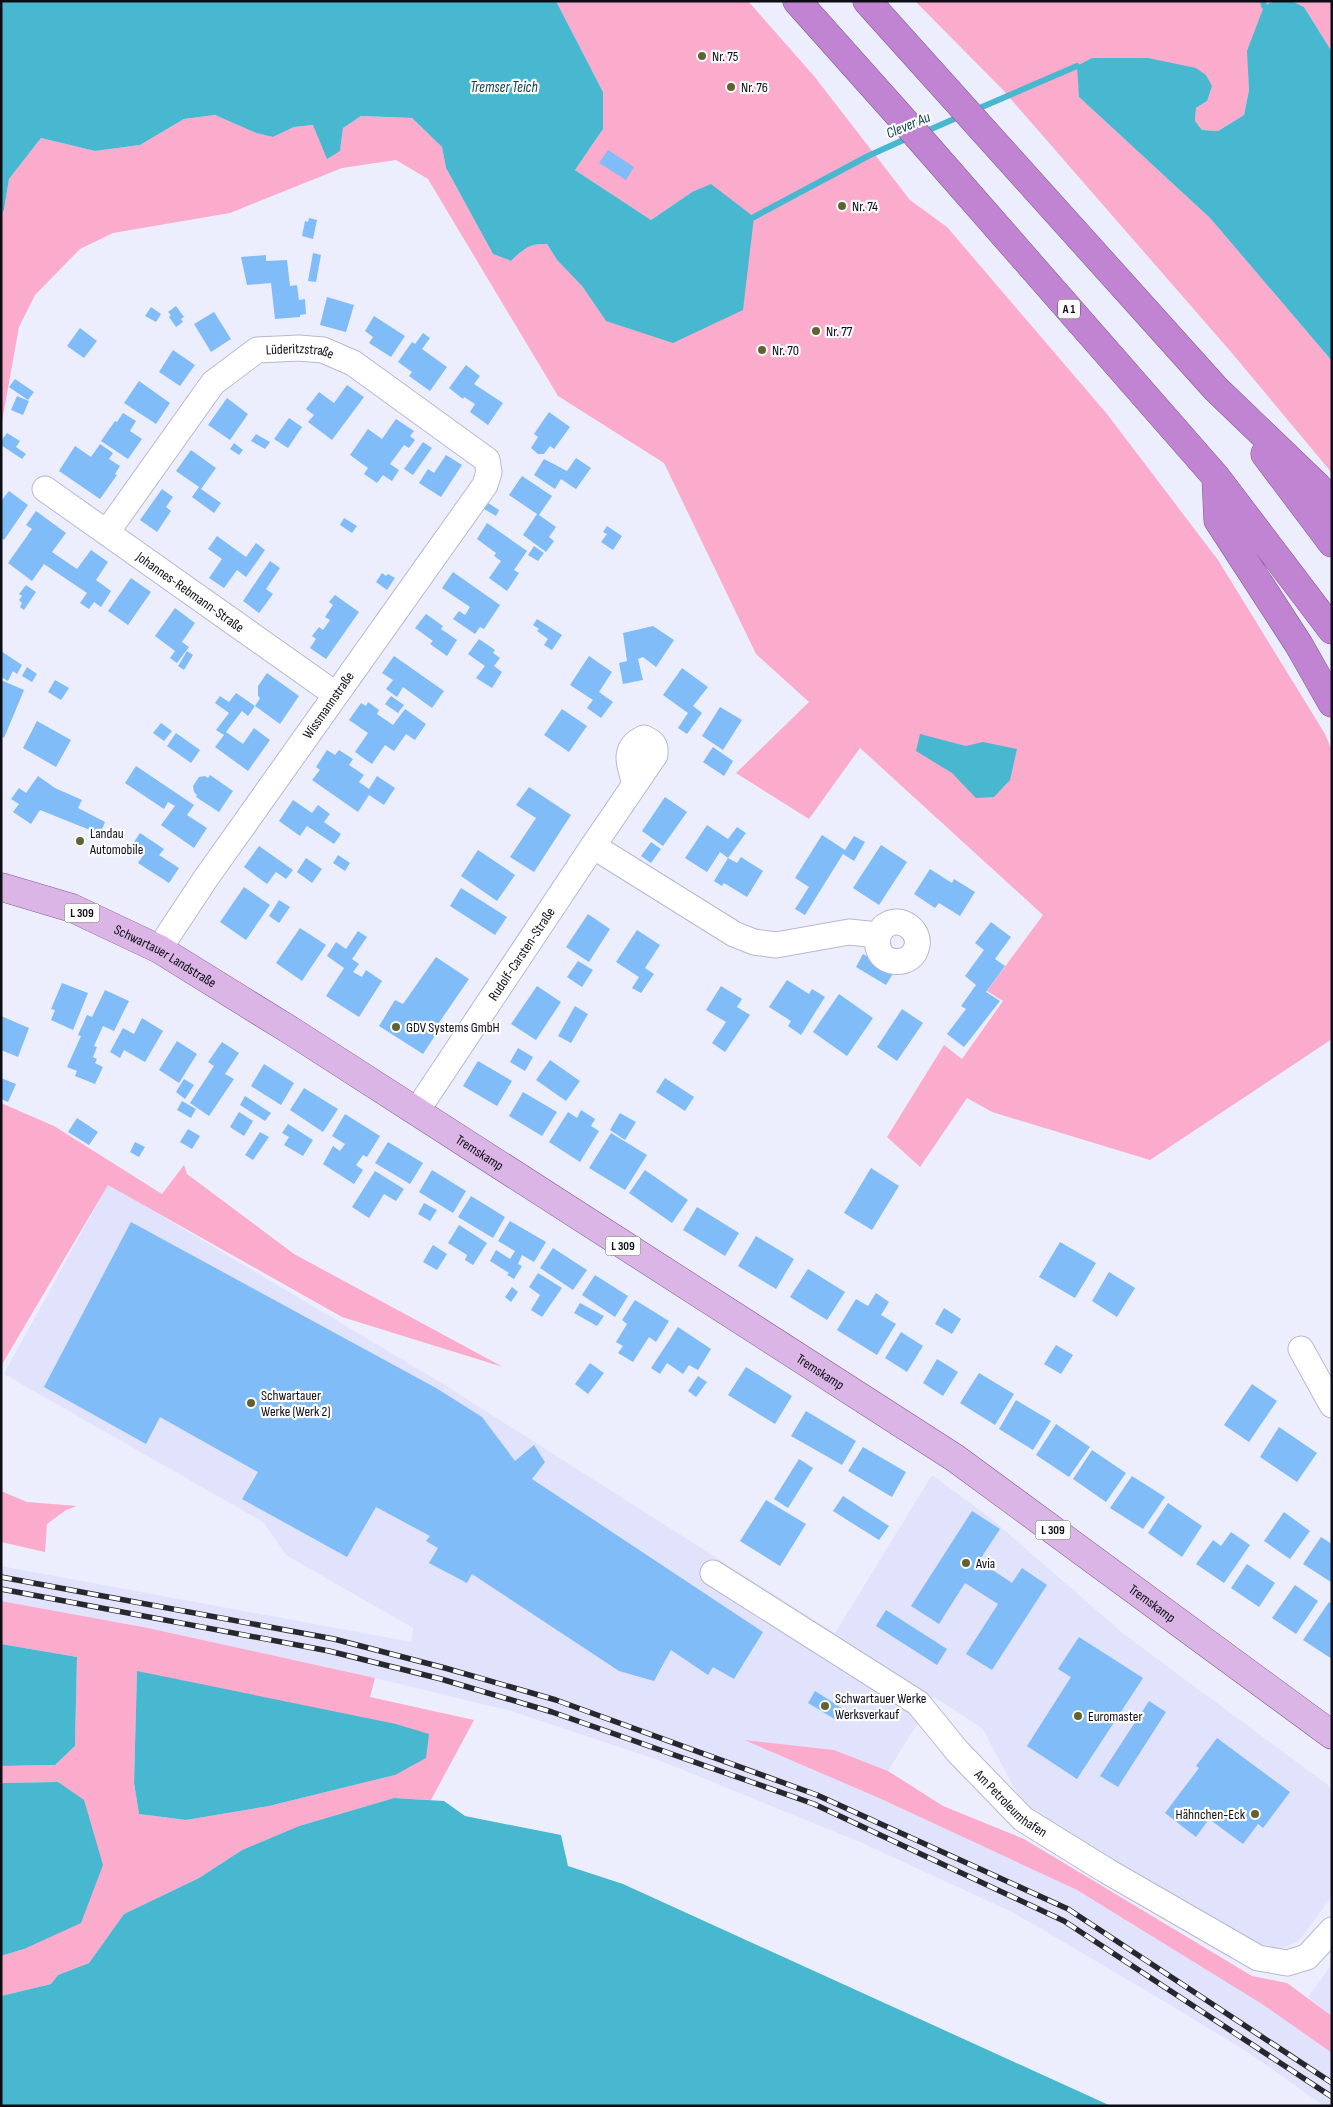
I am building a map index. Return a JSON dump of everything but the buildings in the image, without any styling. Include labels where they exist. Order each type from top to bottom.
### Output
[{"type":"highway","name":"A 1","points":[[797,1],[1216,477],[1332,630]]},
{"type":"highway","points":[[867,1],[1216,389],[1318,486],[1332,504]]},
{"type":"highway","points":[[1216,389],[1332,543]]},
{"type":"highway","points":[[1216,477],[1218,520],[1299,645],[1332,703]]},
{"type":"main road","name":"Schwartauer Landstraße","points":[[1,887],[72,908],[159,949],[293,1032]]},
{"type":"main road","name":"Tremskamp","points":[[293,1032],[955,1458],[1332,1735]]},
{"type":"street","name":"Lüderitzstraße","points":[[107,532],[213,383],[258,350],[299,348],[322,350],[353,363],[487,460]]},
{"type":"street","name":"Wissmannstraße","points":[[159,949],[206,878],[335,694],[485,485],[489,472],[487,460]]},
{"type":"street","name":"Johannes-Rebmann-Straße","points":[[45,489],[335,694]]},
{"type":"street","name":"Rudolf-Carsten-Straße","points":[[416,1112],[635,784]]},
{"type":"street","points":[[593,846],[734,934],[754,942],[776,945],[849,932],[878,935]]},
{"type":"street","points":[[1300,1349],[1332,1405]]},
{"type":"street","name":"Am Petroleumhafen","points":[[713,1573],[918,1703],[958,1752],[1023,1819],[1107,1871],[1242,1949],[1258,1958],[1287,1964],[1307,1957],[1332,1930]]},
{"type":"shaded area","points":[[556,1],[748,1],[814,76],[910,200],[947,227],[1107,414],[1218,560],[1325,734],[1332,751],[1332,1039],[1150,1160],[992,1112],[967,1098],[920,1167],[887,1137],[944,1045],[962,1059],[1003,1001],[987,991],[1043,915],[860,748],[809,819],[736,773],[809,702],[756,654],[664,463],[558,396],[428,179],[396,160],[342,168],[230,213],[113,233],[80,249],[35,295],[19,327],[1,427],[1,215],[4,210],[9,179],[41,138],[95,151],[140,145],[184,119],[215,115],[256,133],[273,137],[294,127],[313,125],[340,151],[343,128],[361,116],[412,118],[442,147],[446,168],[493,254],[511,261],[527,248],[547,244],[557,260],[582,286],[606,321],[692,192],[651,220],[575,170],[603,129],[603,92]]},
{"type":"shaded area","points":[[915,1],[1274,1],[1264,6],[1248,51],[1249,90],[1244,115],[1218,131],[1202,130],[1195,121],[1196,108],[1207,101],[1079,97],[1210,218],[1332,361],[1332,473],[1231,352],[1003,90]]},
{"type":"shaded area","points":[[1292,1],[1332,1],[1332,52],[1304,7]]},
{"type":"shaded area","points":[[1,1103],[54,1126],[162,1194],[184,1165],[187,1174],[294,1254],[503,1367],[342,1317],[108,1185],[1,1366]]},
{"type":"shaded area","points":[[108,1184],[440,1382],[835,1633],[932,1475],[988,1516],[1125,1635],[1332,1788],[1332,1896],[1299,1941],[1283,1948],[1258,1951],[1025,1808],[982,1728],[934,1697],[888,1771],[834,1750],[746,1741],[879,1798],[1077,1890],[1262,2004],[1332,2053],[1332,2106],[1324,2106],[1249,2053],[1012,1912],[862,1843],[661,1761],[511,1711],[375,1678],[148,1628],[1,1601],[1,1566],[412,1642],[413,1628],[286,1555],[263,1522],[4,1374]]},
{"type":"shaded area","points":[[1,1491],[27,1502],[77,1506],[66,1510],[47,1524],[45,1552],[1,1542]]},
{"type":"shaded area","points":[[1,1601],[148,1628],[375,1678],[370,1697],[474,1720],[431,1800],[394,1798],[299,1826],[242,1850],[199,1878],[124,1914],[89,1963],[58,1975],[51,1984],[1,1996],[1,1956],[24,1949],[58,1782],[1,1783],[1,1766],[55,1765],[75,1746],[77,1657],[1,1644]],"holes":[[[137,1671],[395,1775],[269,1806],[186,1820],[139,1814],[134,1783]]]},
{"type":"shaded area","points":[[744,1740],[834,1750],[888,1771],[943,1806],[1024,1839],[1252,1976],[1287,1983],[1332,2016],[1332,2053],[1262,2004],[1077,1890],[879,1798]]},
{"type":"shaded area","points":[[1332,1964],[1332,2016],[1308,1997]]},
{"type":"water","name":"Tremser Teich","points":[[1,1],[556,1],[603,92],[603,129],[575,170],[651,220],[692,192],[711,184],[754,217],[743,310],[673,343],[606,321],[582,286],[557,260],[547,244],[527,248],[511,261],[493,254],[446,168],[442,147],[412,118],[361,116],[343,128],[340,151],[327,159],[313,125],[294,127],[273,137],[256,133],[215,115],[184,119],[140,145],[95,151],[41,138],[9,179],[4,210],[1,215]]},
{"type":"water","points":[[1274,1],[1292,1],[1304,7],[1332,52],[1332,361],[1210,218],[1079,97],[1077,66],[1092,58],[1148,58],[1196,68],[1206,75],[1212,86],[1207,101],[1196,108],[1195,121],[1202,130],[1218,131],[1244,115],[1249,90],[1247,51],[1264,6]]},
{"type":"water","points":[[920,734],[966,746],[983,742],[1017,749],[1010,780],[994,797],[976,798],[952,773],[916,751]]},
{"type":"water","points":[[1,1644],[77,1657],[75,1746],[55,1765],[1,1766]]},
{"type":"water","points":[[137,1671],[396,1724],[429,1734],[426,1758],[395,1775],[269,1806],[186,1820],[139,1814],[134,1783]]},
{"type":"water","points":[[58,1782],[84,1800],[103,1865],[81,1923],[24,1949],[1,1956],[1,1783]]},
{"type":"water","points":[[394,1798],[444,1801],[465,1816],[561,1835],[568,1866],[623,1884],[1111,2106],[1,2106],[1,1996],[51,1984],[58,1975],[89,1963],[124,1914],[199,1878],[242,1850],[299,1826]]},
{"type":"waterway","points":[[1263,1],[1264,6]]},
{"type":"waterway","name":"Clever Au","points":[[975,110],[1077,66]]},
{"type":"waterway","name":"Clever Au","points":[[922,133],[961,116]]},
{"type":"waterway","name":"Clever Au","points":[[754,217],[868,156],[910,137]]},
{"type":"railway","points":[[1,1577],[334,1639],[445,1668],[556,1700],[817,1795],[1068,1909],[1332,2083]]},
{"type":"railway","points":[[1,1589],[329,1651],[441,1679],[552,1712],[814,1804],[1064,1921],[1332,2097]]},
{"type":"place","name":"Nr. 75","points":[[702,56]]},
{"type":"place","name":"Nr. 76","points":[[731,87]]},
{"type":"place","name":"Nr. 74","points":[[842,206]]},
{"type":"place","name":"Nr. 77","points":[[816,331]]},
{"type":"place","name":"Nr. 70","points":[[762,350]]},
{"type":"place","name":"Landau Automobile","points":[[80,841]]},
{"type":"place","name":"GDV Systems GmbH","points":[[396,1027]]},
{"type":"place","name":"Schwartauer Werke (Werk 2)","points":[[251,1403]]},
{"type":"place","name":"Avia","points":[[966,1563]]},
{"type":"place","name":"Schwartauer Werke Werksverkauf","points":[[825,1706]]},
{"type":"place","name":"Euromaster","points":[[1078,1716]]},
{"type":"place","name":"Hähnchen-Eck","points":[[1255,1814]]}]
